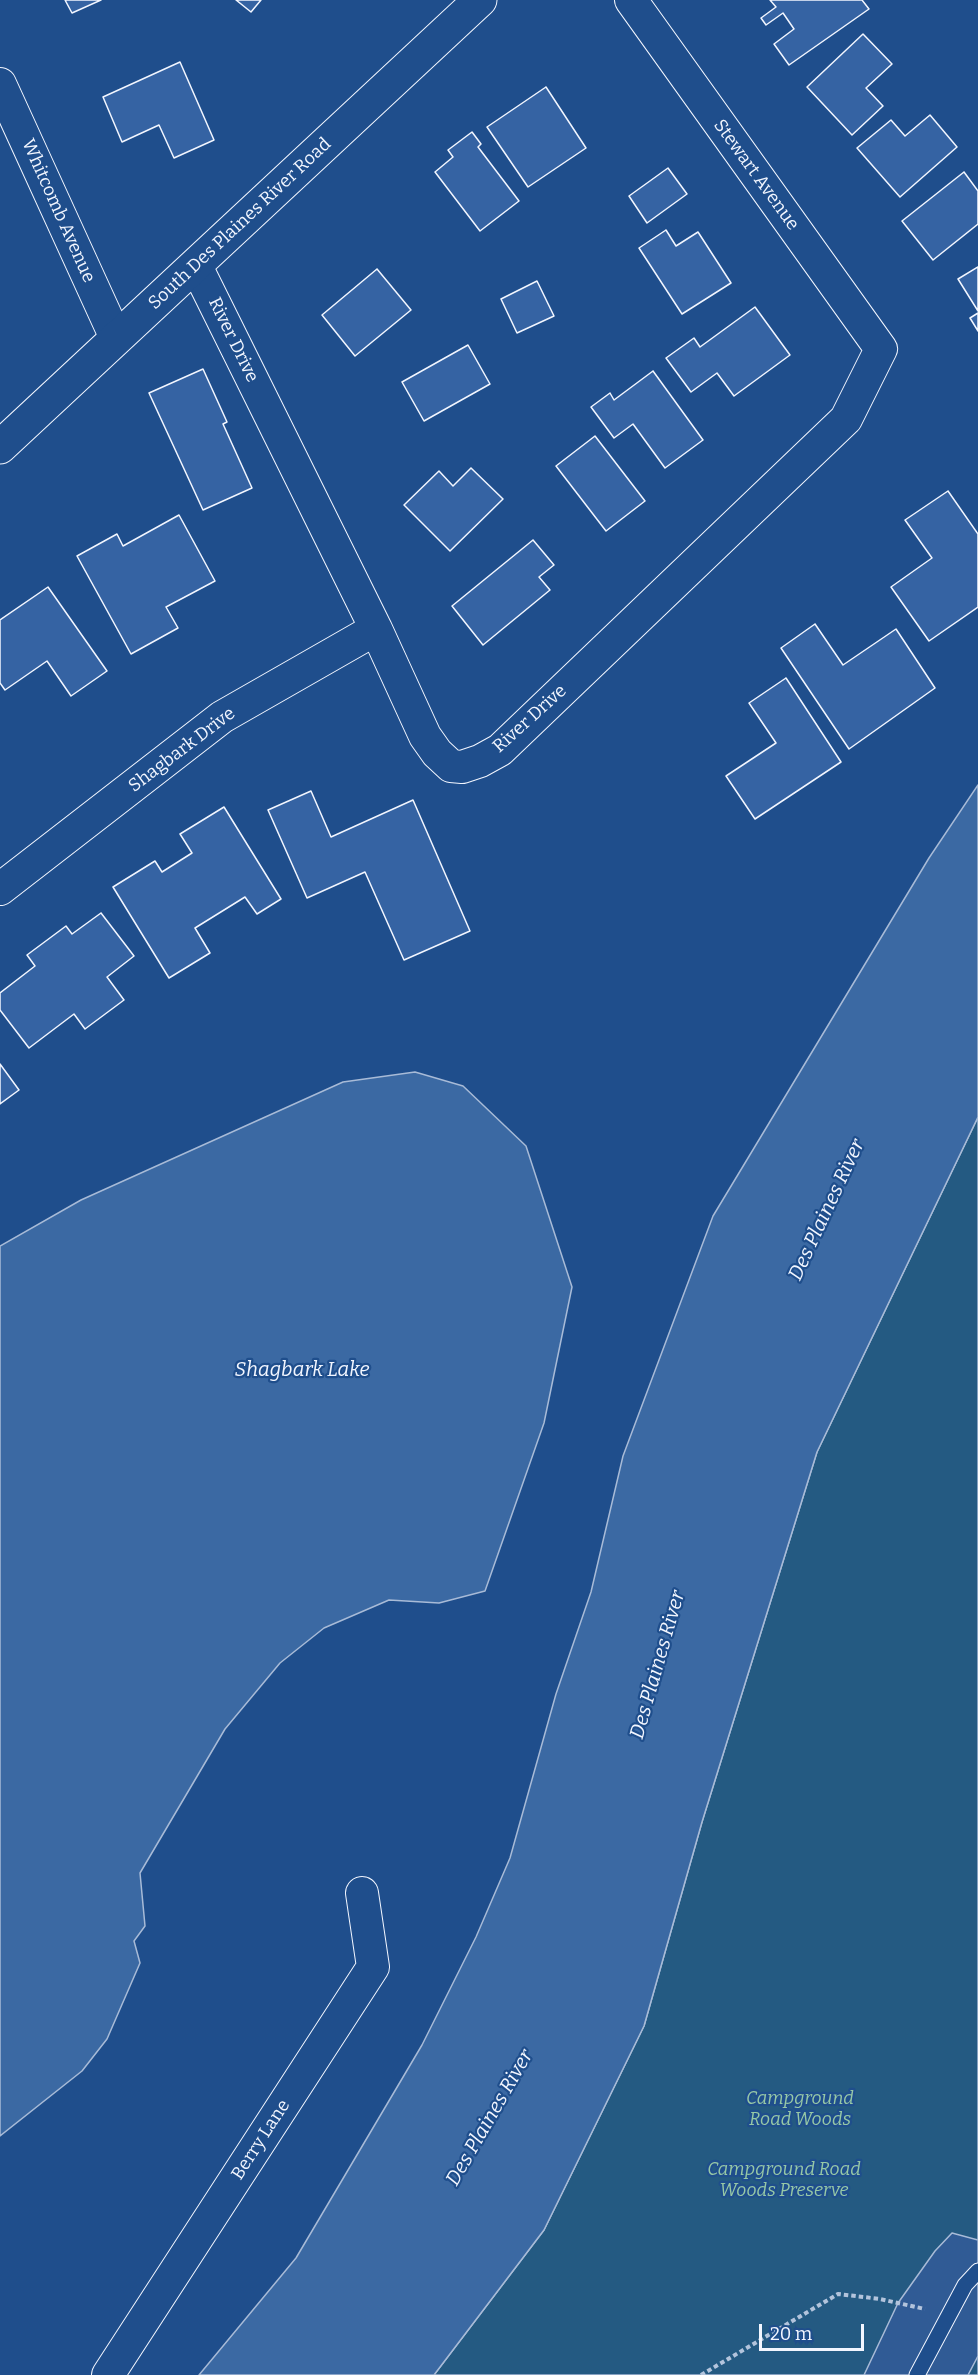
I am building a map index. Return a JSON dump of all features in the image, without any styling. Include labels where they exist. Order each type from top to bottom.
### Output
[{"type":"main road","name":"South Des Plaines River Road","points":[[0,447],[480,0]]},
{"type":"street","name":"Stewart Avenue","points":[[631,0],[881,349]]},
{"type":"street","name":"Whitcomb Avenue","points":[[0,84],[116,338]]},
{"type":"street","name":"River Drive","points":[[196,266],[376,629],[425,736],[437,753],[451,766],[462,767],[500,750],[846,419],[881,349]]},
{"type":"street","name":"Shagbark Drive","points":[[0,889],[222,717],[376,629]]},
{"type":"street","name":"Berry Lane","points":[[108,2375],[373,1967],[362,1893]]},
{"type":"lane","points":[[917,2375],[965,2285],[978,2271]]},
{"type":"path","points":[[701,2375],[838,2294],[880,2299],[949,2315]]},
{"type":"green space","name":"Campground Road Woods","points":[[978,1117],[978,2375],[434,2375],[544,2230],[644,2026],[702,1822],[817,1452]]},
{"type":"shaded area","points":[[952,2233],[978,2240],[978,2356],[968,2375],[864,2375],[898,2303],[935,2251]]},
{"type":"water","name":"Des Plaines River","points":[[978,785],[978,1117],[817,1452],[702,1822],[644,2026],[544,2230],[434,2375],[199,2375],[296,2258],[422,2045],[476,1937],[510,1858],[556,1694],[591,1592],[623,1456],[713,1216],[929,858]]},
{"type":"water","name":"Shagbark Lake","points":[[415,1072],[463,1086],[526,1146],[572,1287],[544,1423],[485,1591],[439,1603],[389,1600],[324,1628],[280,1663],[225,1729],[140,1873],[145,1926],[134,1941],[140,1963],[107,2039],[82,2071],[0,2136],[0,1246],[81,1200],[343,1082]]},
{"type":"building","points":[[65,0],[101,0],[72,13]]},
{"type":"building","points":[[236,0],[261,0],[251,12]]},
{"type":"building","points":[[770,0],[862,0],[869,9],[789,65],[774,44],[794,29],[783,13],[766,25],[761,18],[776,7]]},
{"type":"building","points":[[863,34],[892,64],[866,88],[883,106],[852,135],[807,87]]},
{"type":"building","points":[[180,62],[214,140],[174,158],[159,125],[122,142],[103,97]]},
{"type":"building","points":[[546,87],[586,148],[528,187],[487,127]]},
{"type":"building","points":[[930,115],[957,147],[900,197],[857,148],[891,120],[905,136]]},
{"type":"building","points":[[472,132],[481,144],[478,147],[519,201],[480,231],[435,172],[453,157],[448,150]]},
{"type":"building","points":[[668,168],[687,194],[647,223],[629,196]]},
{"type":"building","points":[[964,172],[978,191],[978,224],[933,260],[902,221]]},
{"type":"building","points":[[666,230],[676,246],[698,232],[731,283],[682,314],[639,248]]},
{"type":"building","points":[[978,267],[978,311],[958,279]]},
{"type":"building","points":[[377,269],[411,310],[355,356],[322,315]]},
{"type":"building","points":[[537,281],[554,316],[517,333],[501,299]]},
{"type":"building","points":[[755,307],[790,355],[734,396],[717,373],[691,392],[666,358],[694,338],[700,347]]},
{"type":"building","points":[[978,313],[978,331],[970,318]]},
{"type":"building","points":[[468,345],[490,384],[424,421],[402,382]]},
{"type":"building","points":[[203,369],[227,422],[223,424],[252,488],[203,510],[149,393]]},
{"type":"building","points":[[653,371],[703,440],[665,468],[633,424],[614,438],[591,407],[610,393],[614,400]]},
{"type":"building","points":[[595,436],[645,501],[606,531],[556,466]]},
{"type":"building","points":[[471,468],[503,499],[450,551],[404,505],[439,471],[453,486]]},
{"type":"building","points":[[948,491],[978,534],[978,607],[929,641],[891,587],[932,558],[905,520]]},
{"type":"building","points":[[179,515],[215,581],[166,607],[178,628],[131,654],[77,556],[117,534],[123,546]]},
{"type":"building","points":[[533,540],[554,565],[539,577],[550,590],[483,645],[452,606]]},
{"type":"building","points":[[48,587],[107,671],[71,696],[47,661],[5,690],[0,683],[0,620]]},
{"type":"building","points":[[815,624],[843,665],[896,629],[935,688],[849,749],[781,648]]},
{"type":"building","points":[[786,678],[841,762],[755,819],[726,776],[776,743],[749,703]]},
{"type":"building","points":[[311,791],[331,837],[413,800],[470,931],[404,960],[365,872],[307,898],[268,810]]},
{"type":"building","points":[[224,807],[281,899],[257,914],[245,897],[195,928],[210,953],[169,978],[113,887],[155,861],[162,872],[192,853],[180,834]]},
{"type":"building","points":[[101,913],[134,956],[107,977],[124,1000],[85,1029],[74,1014],[29,1048],[0,1010],[0,993],[35,966],[27,955],[66,926],[72,934]]},
{"type":"building","points":[[0,1064],[19,1090],[0,1104]]},
{"type":"park label","name":"Campground Road Woods Preserve","points":[[784,2180]]}]
